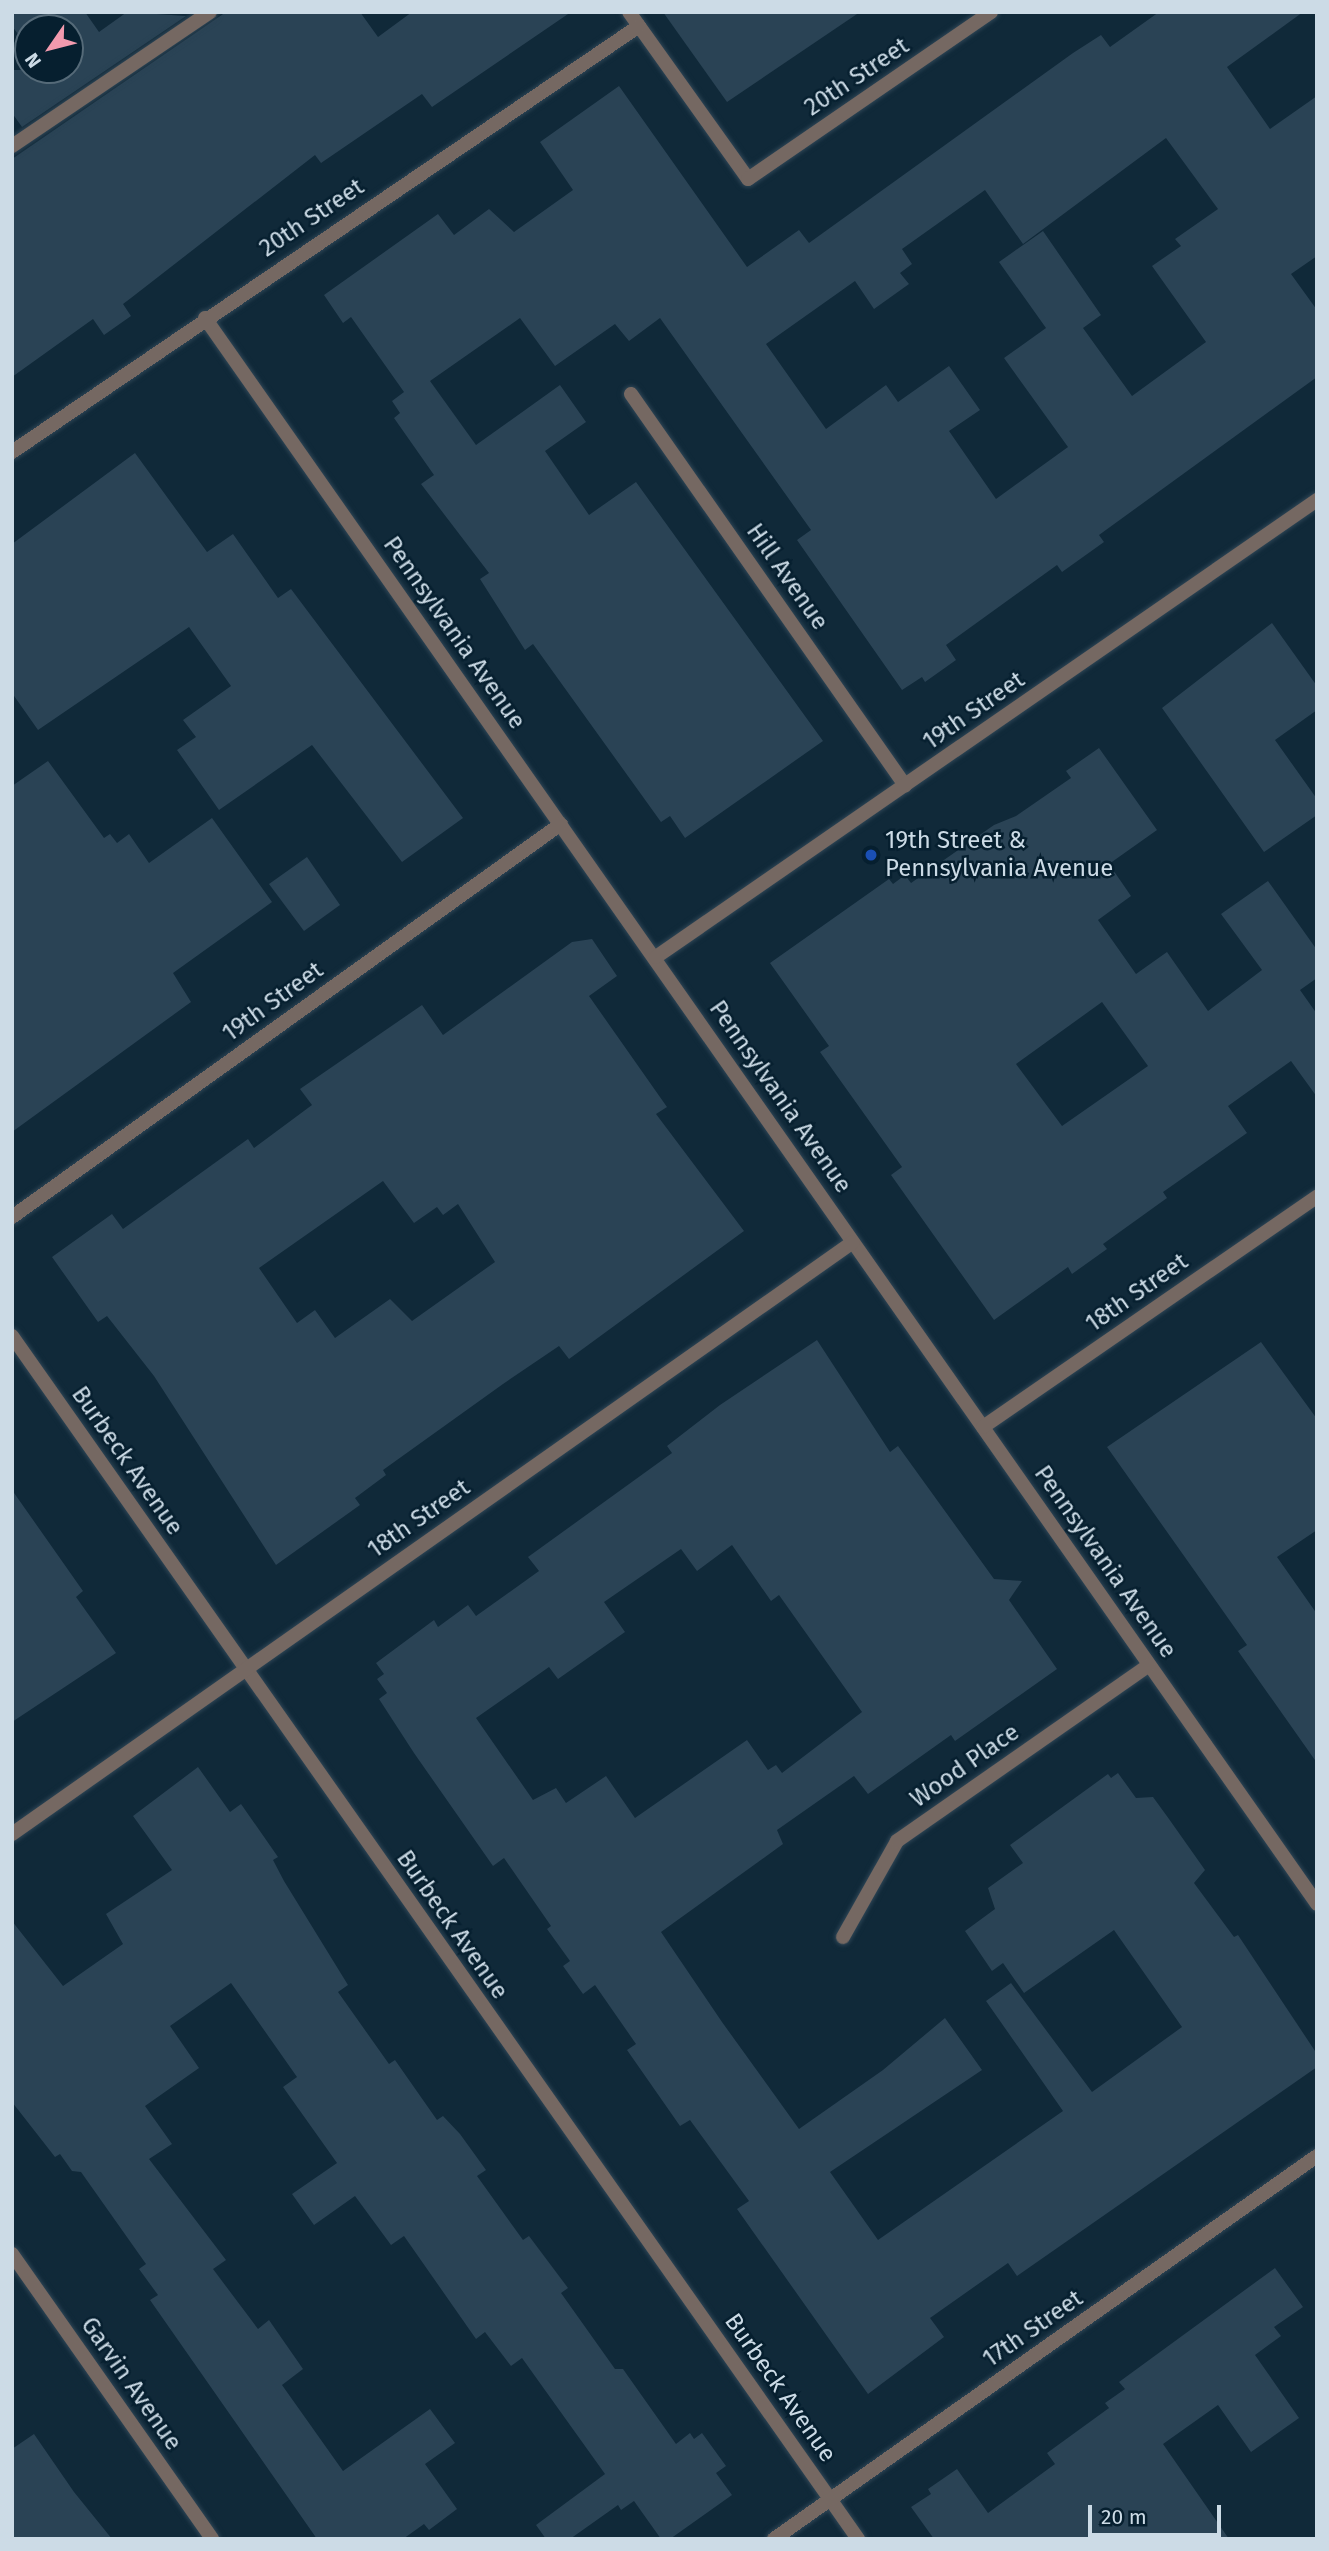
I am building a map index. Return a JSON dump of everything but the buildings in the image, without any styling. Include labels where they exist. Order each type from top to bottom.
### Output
[{"type":"street","points":[[12,146],[210,12]]},
{"type":"street","points":[[629,12],[639,26]]},
{"type":"street","name":"20th Street","points":[[12,452],[205,318],[639,26],[748,179],[991,12]]},
{"type":"street","name":"Pennsylvania Avenue","points":[[205,318],[656,957],[1316,1903]]},
{"type":"street","name":"Hill Avenue","points":[[631,394],[905,786]]},
{"type":"street","name":"19th Street","points":[[656,957],[1317,500]]},
{"type":"street","name":"19th Street","points":[[12,1217],[561,824]]},
{"type":"street","name":"18th Street","points":[[983,1427],[1317,1197]]},
{"type":"street","name":"18th Street","points":[[12,1834],[853,1242]]},
{"type":"street","name":"Burbeck Avenue","points":[[12,1336],[243,1671],[858,2539]]},
{"type":"street","name":"Wood Place","points":[[843,1937],[897,1841],[1149,1665]]},
{"type":"street","name":"17th Street","points":[[774,2539],[1317,2156]]},
{"type":"street","name":"Garvin Avenue","points":[[12,2255],[212,2539]]},
{"type":"place","name":"19th Street & Pennsylvania Avenue","points":[[871,855]]}]
